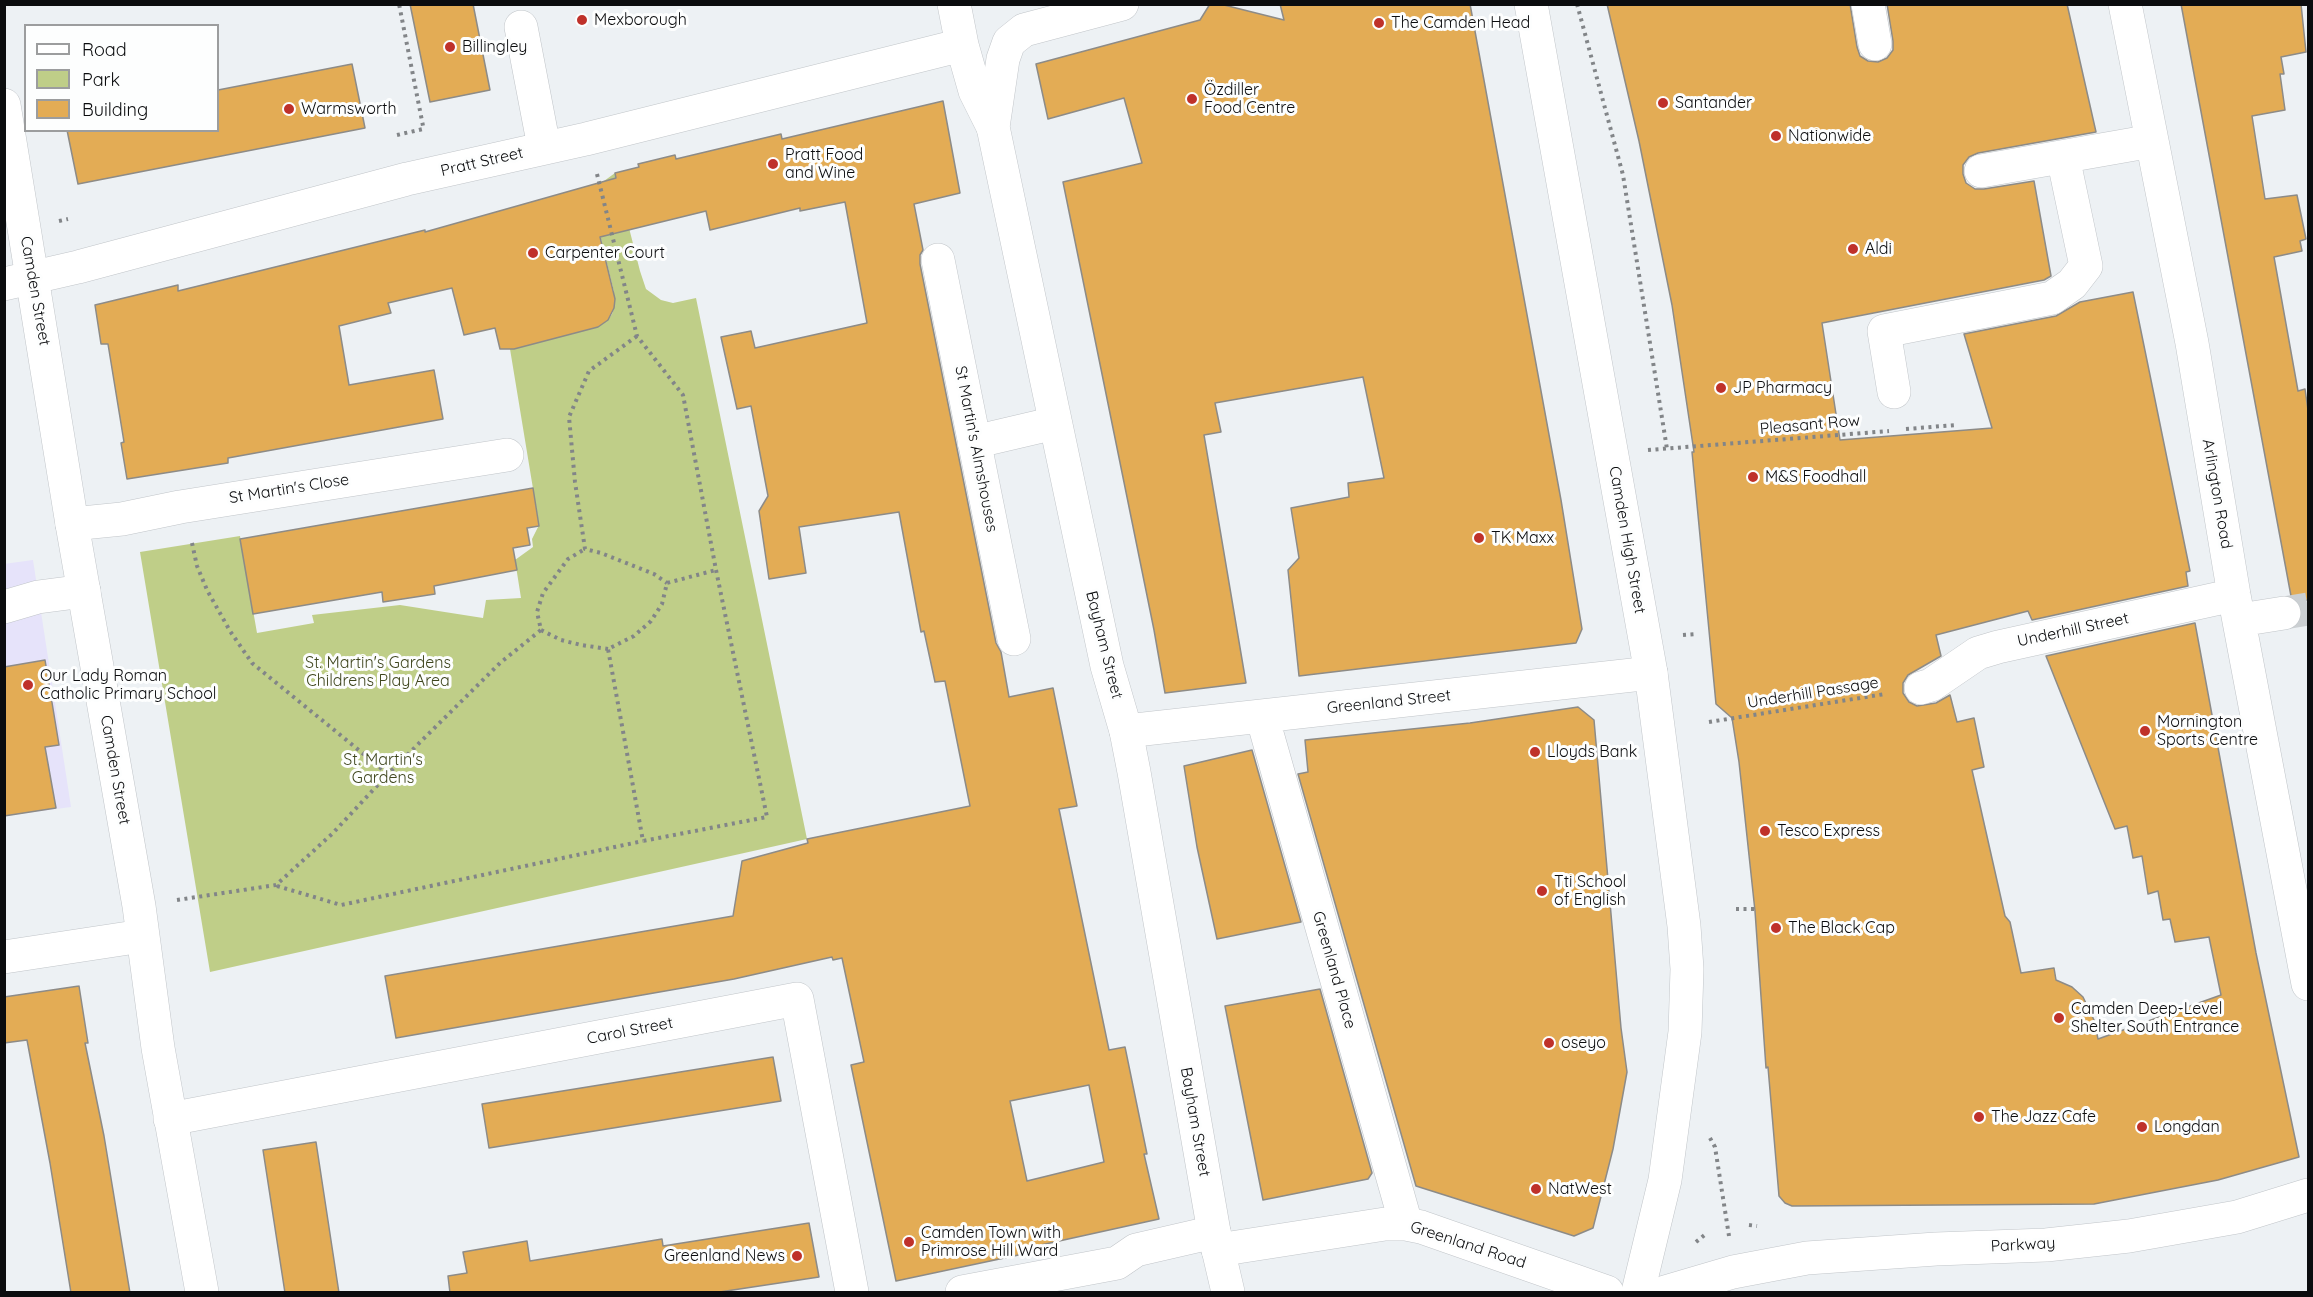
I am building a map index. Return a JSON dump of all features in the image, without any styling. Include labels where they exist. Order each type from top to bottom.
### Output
[{"type":"main road","name":"Bayham Street","points":[[954,4],[962,45],[975,91],[993,127],[1107,666],[1126,730],[1216,1241],[1228,1293]]},
{"type":"main road","points":[[993,127],[1003,59],[1009,42],[1024,30],[1122,4]]},
{"type":"main road","name":"Camden High Street","points":[[1532,4],[1651,673],[1684,926],[1687,969],[1684,1032],[1665,1180],[1638,1293]]},
{"type":"main road","points":[[1868,4],[1875,44]]},
{"type":"main road","name":"Arlington Road","points":[[2126,4],[2192,343],[2237,608],[2308,984]]},
{"type":"main road","points":[[511,30],[535,149]]},
{"type":"main road","name":"Pratt Street","points":[[18,281],[407,179],[586,139],[962,45]]},
{"type":"main road","name":"Camden Street","points":[[4,105],[18,281],[44,340],[72,524],[141,921],[170,1119],[202,1293]]},
{"type":"main road","points":[[1981,171],[2152,141]]},
{"type":"main road","points":[[1894,392],[1884,331],[2052,298],[2072,284],[2085,266],[2063,157]]},
{"type":"main road","name":"St Martin's Almshouses","points":[[938,260],[1014,639]]},
{"type":"main road","points":[[974,442],[1055,423]]},
{"type":"main road","name":"St Martin's Close","points":[[72,524],[122,519],[180,507],[507,455]]},
{"type":"main road","points":[[4,607],[38,597],[84,591]]},
{"type":"main road","name":"Underhill Street","points":[[1921,688],[1931,685],[1978,653],[1998,647],[2237,608],[2284,613]]},
{"type":"main road","name":"Greenland Street","points":[[1126,730],[1651,673]]},
{"type":"main road","name":"Greenland Place","points":[[1262,716],[1406,1224]]},
{"type":"main road","points":[[4,957],[141,921]]},
{"type":"main road","name":"Carol Street","points":[[170,1119],[797,999],[852,1293]]},
{"type":"main road","name":"Parkway","points":[[1665,1293],[1735,1282],[1807,1258],[1936,1249],[2046,1245],[2130,1236],[2237,1216],[2308,1195]]},
{"type":"main road","name":"Greenland Road","points":[[962,1293],[1117,1263],[1136,1250],[1386,1224],[1406,1224],[1421,1227],[1607,1293]]},
{"type":"path","points":[[397,135],[423,129],[399,4]]},
{"type":"path","name":"Pleasant Row","points":[[1577,4],[1623,175],[1667,448],[1956,425]]},
{"type":"path","points":[[276,885],[341,905],[767,817],[683,395],[637,336],[599,182],[586,139]]},
{"type":"path","points":[[585,549],[575,482],[569,417],[589,371],[637,336]]},
{"type":"path","points":[[189,536],[197,566],[207,590],[230,631],[252,663],[388,774]]},
{"type":"path","points":[[541,630],[537,612],[543,593],[568,559],[585,549],[654,574],[667,583],[716,570]]},
{"type":"path","points":[[541,630],[561,640],[609,648],[634,636],[651,621],[662,604],[667,583]]},
{"type":"path","points":[[141,921],[276,885],[332,834],[388,774],[500,663],[541,630]]},
{"type":"path","points":[[1682,635],[1697,634]]},
{"type":"path","points":[[609,648],[643,841]]},
{"type":"path","name":"Underhill Passage","points":[[1709,723],[1921,688]]},
{"type":"path","points":[[1736,909],[1754,909]]},
{"type":"path","points":[[1709,1137],[1715,1147],[1735,1282]]},
{"type":"path","points":[[1749,1225],[1756,1226]]},
{"type":"shaded area","name":"Our Lady Roman Catholic Primary School","points":[[33,560],[71,807],[5,816],[4,564]]},
{"type":"green space","name":"St. Martin's Gardens","points":[[615,173],[646,289],[661,300],[673,303],[696,298],[807,839],[210,972],[140,552],[240,536],[257,633],[314,623],[312,615],[400,605],[483,618],[486,600],[521,598],[515,560],[533,547],[532,539],[539,525],[510,349],[598,327],[612,314],[614,292],[588,186],[604,181]]},
{"type":"building","name":"Billingley","points":[[410,4],[473,4],[490,90],[430,102]]},
{"type":"building","points":[[1210,4],[1220,4],[1284,20],[1280,4],[1470,4],[1561,500],[1582,629],[1576,643],[1299,676],[1288,570],[1299,558],[1291,508],[1349,497],[1348,483],[1384,478],[1363,377],[1215,403],[1221,432],[1204,435],[1246,683],[1165,693],[1063,182],[1142,163],[1124,98],[1048,119],[1036,64],[1200,20]]},
{"type":"building","points":[[1607,4],[1850,4],[1860,56],[1868,61],[1878,62],[1887,58],[1893,50],[1887,4],[2067,4],[2096,132],[1978,153],[1969,157],[1963,165],[1966,183],[1975,189],[2034,181],[2051,276],[2044,280],[1822,323],[1840,440],[1992,428],[1964,334],[2056,316],[2080,302],[2133,292],[2190,571],[2186,572],[2188,586],[2032,620],[2028,611],[1936,635],[1941,656],[1908,675],[1903,683],[1903,693],[1909,702],[1917,706],[1936,703],[1950,695],[1957,722],[1974,718],[1984,767],[1972,770],[2005,916],[2010,922],[2021,973],[2054,968],[2056,980],[2072,987],[2083,997],[2094,1020],[2098,1039],[2221,995],[2209,937],[2175,942],[2170,919],[2163,920],[2158,891],[2148,894],[2142,856],[2133,858],[2127,826],[2115,829],[2046,656],[2195,623],[2256,953],[2299,1157],[2218,1180],[2094,1204],[1792,1206],[1785,1203],[1779,1196],[1768,1067],[1766,1068],[1755,911],[1739,762],[1732,718],[1716,704],[1692,452],[1694,452],[1672,305],[1639,141]]},
{"type":"building","points":[[2181,4],[2301,4],[2306,52],[2281,57],[2284,74],[2280,74],[2285,110],[2252,116],[2265,199],[2297,195],[2306,239],[2300,241],[2302,251],[2274,257],[2298,391],[2305,389],[2308,410],[2308,600],[2299,601],[2291,596]]},
{"type":"building","name":"Warmsworth","points":[[352,64],[365,128],[78,184],[67,132],[219,132],[219,90]]},
{"type":"building","points":[[943,101],[960,193],[914,204],[923,250],[920,255],[920,264],[996,643],[1001,652],[1009,697],[1053,688],[1077,806],[1059,809],[1109,1050],[1125,1047],[1147,1154],[1144,1154],[1159,1219],[1041,1245],[1042,1250],[896,1281],[851,1065],[864,1062],[842,958],[833,960],[832,957],[734,979],[396,1038],[385,976],[733,916],[742,861],[808,843],[807,839],[970,806],[945,681],[935,682],[924,631],[921,632],[899,512],[799,527],[806,573],[769,579],[759,511],[768,496],[751,406],[737,409],[721,337],[751,331],[755,348],[867,323],[845,202],[800,211],[800,208],[710,230],[706,211],[600,237],[615,299],[614,308],[608,320],[598,327],[514,349],[500,349],[495,328],[464,335],[452,288],[388,303],[391,313],[339,326],[349,385],[434,370],[443,419],[228,458],[228,463],[127,479],[121,443],[124,442],[108,344],[101,344],[95,305],[178,285],[178,291],[425,230],[425,232],[616,178],[615,173],[639,167],[638,164],[675,155],[676,159],[781,134],[782,139]],"holes":[[[1089,1085],[1104,1162],[1027,1181],[1010,1101]]]},
{"type":"building","points":[[533,488],[539,526],[527,528],[530,545],[513,548],[517,570],[434,586],[435,594],[383,602],[382,592],[253,614],[240,539]]},
{"type":"building","points":[[45,660],[59,745],[45,747],[56,808],[4,816],[4,667]]},
{"type":"building","points":[[1578,707],[1594,720],[1621,1028],[1627,1072],[1613,1149],[1593,1228],[1574,1236],[1416,1186],[1298,774],[1308,772],[1305,740],[1470,723]]},
{"type":"building","points":[[1252,750],[1301,922],[1217,939],[1197,847],[1184,766]]},
{"type":"building","points":[[79,986],[88,1043],[85,1043],[104,1136],[130,1293],[71,1293],[27,1040],[4,1043],[4,997]]},
{"type":"building","points":[[1320,989],[1372,1173],[1368,1179],[1263,1200],[1225,1006]]},
{"type":"building","points":[[773,1057],[781,1101],[489,1148],[482,1104]]},
{"type":"building","points":[[316,1142],[339,1293],[285,1293],[263,1150]]},
{"type":"building","points":[[809,1223],[819,1277],[713,1293],[450,1293],[448,1276],[467,1273],[463,1252],[527,1241],[530,1261],[662,1239],[663,1246]]},
{"type":"tunnel","points":[[2284,613],[2308,609]]},
{"type":"place","name":"Mexborough","points":[[582,20]]},
{"type":"place","name":"The Camden Head","points":[[1379,23]]},
{"type":"place","name":"Billingley","points":[[450,47]]},
{"type":"place","name":"Özdiller Food Centre","points":[[1192,99]]},
{"type":"place","name":"Santander","points":[[1663,103]]},
{"type":"place","name":"Warmsworth","points":[[289,109]]},
{"type":"place","name":"Nationwide","points":[[1776,136]]},
{"type":"place","name":"Pratt Food and Wine","points":[[773,164]]},
{"type":"place","name":"Aldi","points":[[1853,249]]},
{"type":"place","name":"Carpenter Court","points":[[533,253]]},
{"type":"place","name":"JP Pharmacy","points":[[1721,388]]},
{"type":"place","name":"M&S Foodhall","points":[[1753,477]]},
{"type":"place","name":"TK Maxx","points":[[1479,538]]},
{"type":"place","name":"Our Lady Roman Catholic Primary School","points":[[28,685]]},
{"type":"place","name":"Mornington Sports Centre","points":[[2145,731]]},
{"type":"place","name":"Lloyds Bank","points":[[1535,752]]},
{"type":"place","name":"Tesco Express","points":[[1765,831]]},
{"type":"place","name":"Tti School of English","points":[[1542,891]]},
{"type":"place","name":"The Black Cap","points":[[1776,928]]},
{"type":"place","name":"Camden Deep-Level Shelter South Entrance","points":[[2059,1018]]},
{"type":"place","name":"oseyo","points":[[1549,1043]]},
{"type":"place","name":"The Jazz Cafe","points":[[1979,1117]]},
{"type":"place","name":"Longdan","points":[[2142,1127]]},
{"type":"place","name":"NatWest","points":[[1536,1189]]},
{"type":"place","name":"Camden Town with Primrose Hill Ward","points":[[909,1242]]},
{"type":"place","name":"Greenland News","points":[[797,1256]]},
{"type":"park label","name":"St. Martin's Gardens Childrens Play Area","points":[[378,672]]}]
